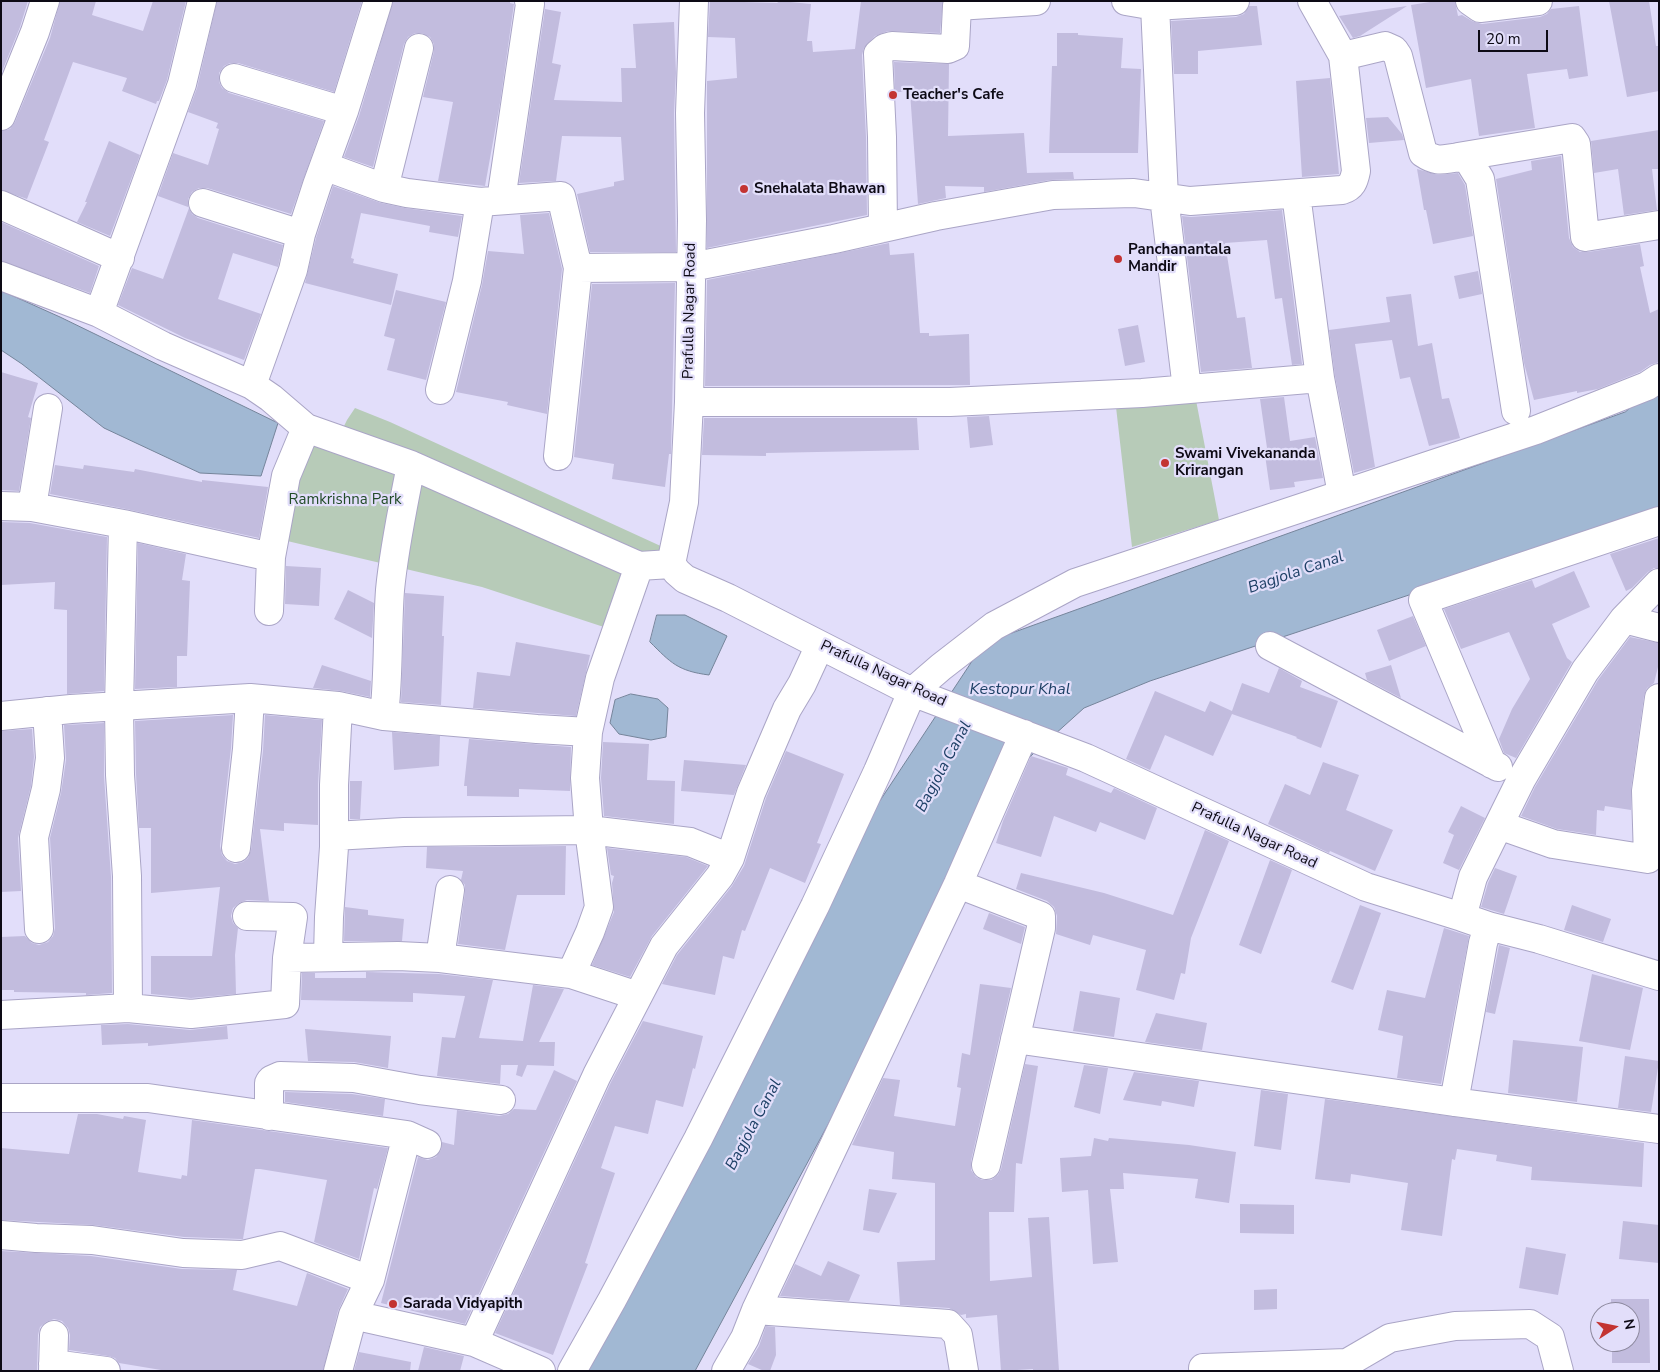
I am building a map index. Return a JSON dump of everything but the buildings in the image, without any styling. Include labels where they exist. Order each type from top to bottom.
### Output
[{"type":"street","points":[[1,116],[35,32],[45,1]]},
{"type":"street","points":[[99,313],[182,84],[202,1]]},
{"type":"street","points":[[252,385],[292,270],[300,234],[344,111],[378,1]]},
{"type":"street","points":[[440,390],[468,280],[491,201],[530,4],[529,1]]},
{"type":"street","name":"Prafulla Nagar Road","points":[[694,1],[690,113],[692,220],[689,402],[684,502],[671,564],[676,572],[685,579],[728,598],[912,692],[1086,758],[1366,887],[1488,926],[1539,939],[1659,976]]},
{"type":"street","points":[[882,228],[882,137],[878,54],[885,48],[892,46],[948,48],[955,46],[957,6],[1036,1]]},
{"type":"street","points":[[1126,1],[1155,6],[1235,1]]},
{"type":"street","points":[[578,268],[691,267],[936,216],[1053,195],[1134,194],[1190,201],[1296,194],[1348,188],[1354,182],[1356,171],[1343,56],[1312,1]]},
{"type":"street","points":[[1470,1],[1480,8],[1538,1]]},
{"type":"street","points":[[1155,6],[1164,197],[1187,389]]},
{"type":"street","points":[[1343,56],[1385,46],[1394,50],[1398,56],[1423,152],[1431,158],[1439,161],[1572,138],[1576,144],[1584,237],[1659,225]]},
{"type":"street","points":[[384,188],[419,48]]},
{"type":"street","points":[[234,78],[344,111]]},
{"type":"street","points":[[1458,157],[1467,158],[1480,179],[1516,411]]},
{"type":"street","points":[[324,166],[384,188],[407,193],[491,201],[561,196],[578,268],[558,456]]},
{"type":"street","points":[[1296,194],[1320,378],[1342,494]]},
{"type":"street","points":[[203,203],[300,234]]},
{"type":"street","points":[[1,204],[120,258]]},
{"type":"street","points":[[1,276],[99,313],[163,346],[252,385],[271,398],[306,428],[411,466],[639,566],[671,564]]},
{"type":"street","points":[[689,402],[950,402],[1142,393],[1320,378]]},
{"type":"street","points":[[572,1371],[698,1139],[815,906],[878,771],[912,692],[994,626],[1076,583],[1536,430],[1647,386],[1659,378]]},
{"type":"street","points":[[32,507],[48,408]]},
{"type":"street","points":[[269,611],[271,557],[286,476],[306,428]]},
{"type":"street","points":[[384,716],[394,552],[411,466]]},
{"type":"street","points":[[1,506],[32,507],[124,524],[271,557]]},
{"type":"street","points":[[1492,764],[1423,600],[1659,521]]},
{"type":"street","points":[[124,524],[119,707],[120,775],[127,876],[128,1008]]},
{"type":"street","points":[[571,974],[599,907],[589,830],[585,778],[588,732],[600,678],[639,566]]},
{"type":"street","points":[[1462,917],[1473,877],[1521,780],[1585,671],[1624,619],[1659,583]]},
{"type":"street","points":[[1624,619],[1659,628]]},
{"type":"street","points":[[474,1342],[597,1075],[664,946],[720,876],[730,858],[751,793],[783,717],[802,684],[820,645]]},
{"type":"street","points":[[1270,646],[1521,780]]},
{"type":"street","points":[[1,716],[46,711],[250,698],[338,706],[384,716],[588,732]]},
{"type":"street","points":[[236,848],[248,749],[250,698]]},
{"type":"street","points":[[1499,825],[1553,844],[1648,859],[1646,791],[1659,698]]},
{"type":"street","points":[[328,956],[338,706]]},
{"type":"street","points":[[39,929],[34,837],[46,789],[50,758],[46,711]]},
{"type":"street","points":[[726,1371],[745,1338],[756,1310],[958,884],[1024,734]]},
{"type":"street","points":[[334,836],[404,832],[589,830],[690,842],[730,858]]},
{"type":"street","points":[[958,884],[1041,916],[1041,928],[986,1165]]},
{"type":"street","points":[[440,958],[450,890]]},
{"type":"street","points":[[1,1015],[128,1008],[191,1014],[285,1004],[287,958],[293,918],[247,916]]},
{"type":"street","points":[[1454,1102],[1483,943],[1488,926]]},
{"type":"street","points":[[287,958],[398,956],[440,958],[571,974],[638,996]]},
{"type":"street","points":[[1014,1039],[1454,1102],[1659,1129]]},
{"type":"street","points":[[269,1116],[269,1083],[280,1076],[354,1078],[420,1090],[501,1100]]},
{"type":"street","points":[[1,1098],[148,1098],[417,1140],[370,1280],[353,1314],[338,1371]]},
{"type":"street","points":[[1,1234],[36,1238],[92,1240],[183,1253],[242,1255],[280,1246],[370,1280]]},
{"type":"street","points":[[756,1310],[948,1324],[958,1335],[964,1371]]},
{"type":"street","points":[[353,1314],[474,1342],[541,1371]]},
{"type":"street","points":[[1203,1368],[1346,1367],[1390,1338],[1455,1326],[1530,1324],[1550,1337],[1563,1370]]},
{"type":"street","points":[[54,1335],[53,1368],[106,1371]]},
{"type":"green space","name":"Swami Vivekananda Krirangan","points":[[1195,395],[1219,520],[1132,547],[1116,407]]},
{"type":"green space","name":"Ramkrishna Park","points":[[355,408],[390,422],[665,548],[652,560],[628,570],[616,631],[482,587],[283,540],[306,428],[340,434]]},
{"type":"water","points":[[2,291],[60,317],[278,423],[261,476],[200,473],[104,428],[22,364],[1,350]]},
{"type":"water","name":"Kestopur Khal","points":[[1659,384],[1659,512],[1150,681],[1084,708],[1023,763],[695,1371],[569,1371],[854,840],[984,643],[1625,412]]},
{"type":"water","points":[[657,615],[685,615],[727,636],[709,675],[690,671],[676,665],[650,642]]},
{"type":"water","points":[[631,694],[658,699],[668,708],[666,737],[651,740],[619,734],[610,723],[615,700]]},
{"type":"place","name":"Teacher's Cafe","points":[[893,95]]},
{"type":"place","name":"Snehalata Bhawan","points":[[744,189]]},
{"type":"place","name":"Panchanantala Mandir","points":[[1118,259]]},
{"type":"place","name":"Swami Vivekananda Krirangan","points":[[1165,463]]},
{"type":"place","name":"Sarada Vidyapith","points":[[393,1304]]},
{"type":"water label","name":"Bagjola Canal","points":[[1296,573]]},
{"type":"water label","name":"Bagjola Canal","points":[[944,767]]},
{"type":"water label","name":"Bagjola Canal","points":[[754,1125]]}]
